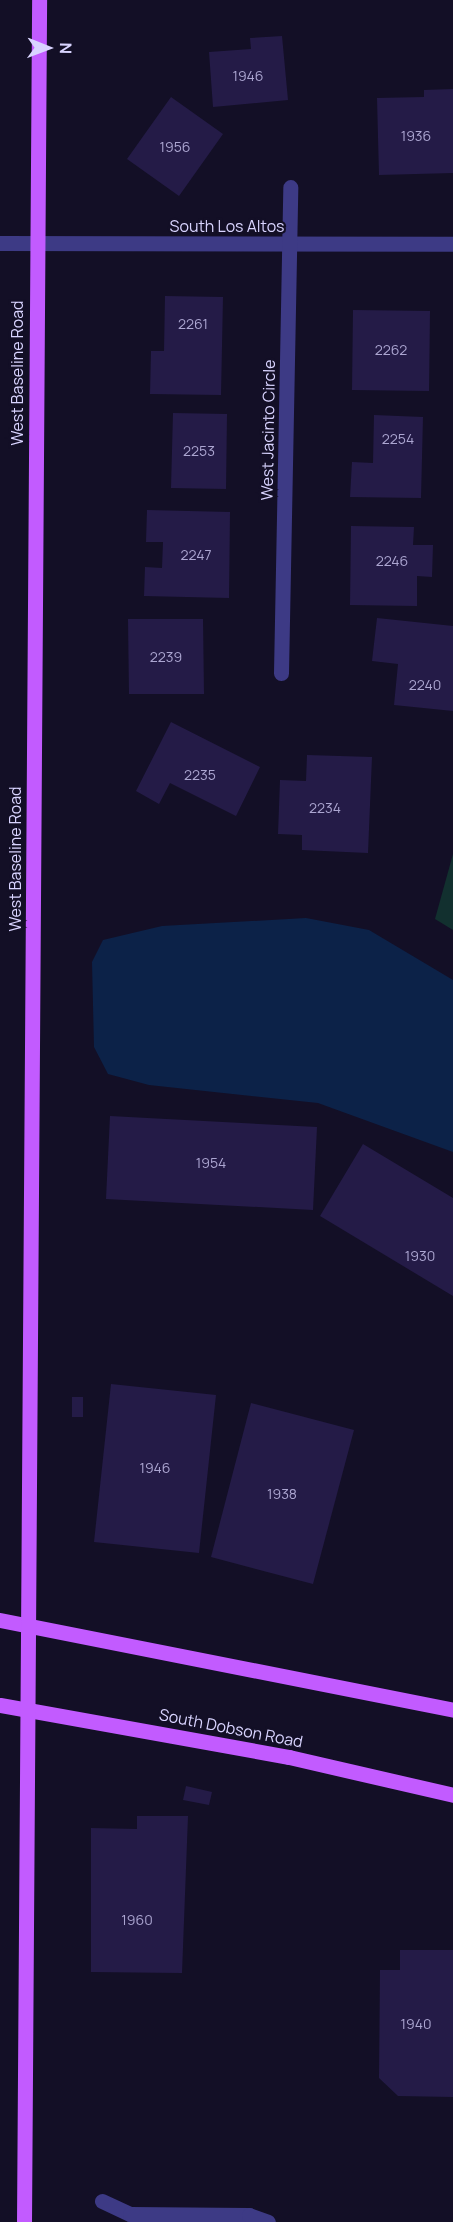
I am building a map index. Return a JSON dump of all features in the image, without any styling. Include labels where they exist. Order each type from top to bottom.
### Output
[{"type":"main road","name":"West Baseline Road","points":[[24,2222],[31,1626],[39,0]]},
{"type":"main road","points":[[0,1620],[453,1710]]},
{"type":"main road","name":"South Dobson Road","points":[[0,1704],[289,1757],[453,1795]]},
{"type":"street","name":"West Jacinto Circle","points":[[281,673],[290,187]]},
{"type":"street","name":"South Los Altos","points":[[0,243],[453,244]]},
{"type":"street","points":[[102,2201],[130,2214],[249,2215],[268,2222]]},
{"type":"green space","points":[[453,854],[453,930],[435,919]]},
{"type":"water","points":[[306,918],[369,930],[453,980],[453,1152],[318,1103],[149,1085],[108,1074],[94,1047],[92,962],[103,940],[162,926]]},
{"type":"building","points":[[282,36],[288,100],[213,107],[209,52],[251,49],[250,38]]},
{"type":"building","points":[[453,89],[453,173],[379,175],[377,98],[424,97],[424,90]]},
{"type":"building","points":[[171,97],[223,134],[179,196],[127,159]]},
{"type":"building","points":[[165,296],[223,297],[221,395],[150,394],[151,351],[164,351]]},
{"type":"building","points":[[353,310],[430,311],[429,391],[352,390]]},
{"type":"building","points":[[173,413],[227,414],[226,489],[171,488]]},
{"type":"building","points":[[374,415],[423,417],[421,498],[350,497],[352,462],[373,463]]},
{"type":"building","points":[[147,510],[230,512],[229,598],[144,596],[145,567],[162,568],[163,542],[146,542]]},
{"type":"building","points":[[351,526],[414,527],[413,545],[433,545],[432,577],[417,576],[417,606],[350,605]]},
{"type":"building","points":[[377,618],[453,626],[453,711],[394,705],[398,664],[372,661]]},
{"type":"building","points":[[128,619],[203,619],[204,694],[129,694]]},
{"type":"building","points":[[171,722],[260,767],[236,816],[170,783],[159,804],[136,791]]},
{"type":"building","points":[[307,755],[372,757],[368,853],[302,850],[302,835],[278,834],[280,780],[306,781]]},
{"type":"building","points":[[110,1116],[317,1127],[313,1210],[106,1199]]},
{"type":"building","points":[[363,1144],[453,1198],[453,1296],[320,1216]]},
{"type":"building","points":[[111,1384],[216,1395],[199,1553],[94,1542]]},
{"type":"building","points":[[72,1397],[83,1397],[83,1417],[72,1417]]},
{"type":"building","points":[[251,1403],[354,1430],[313,1584],[211,1557]]},
{"type":"building","points":[[186,1786],[212,1792],[209,1805],[183,1800]]},
{"type":"building","points":[[137,1816],[188,1816],[182,1973],[91,1972],[91,1828],[137,1829]]},
{"type":"building","points":[[400,1950],[453,1950],[453,2097],[398,2096],[379,2078],[380,1970],[400,1970]]}]
